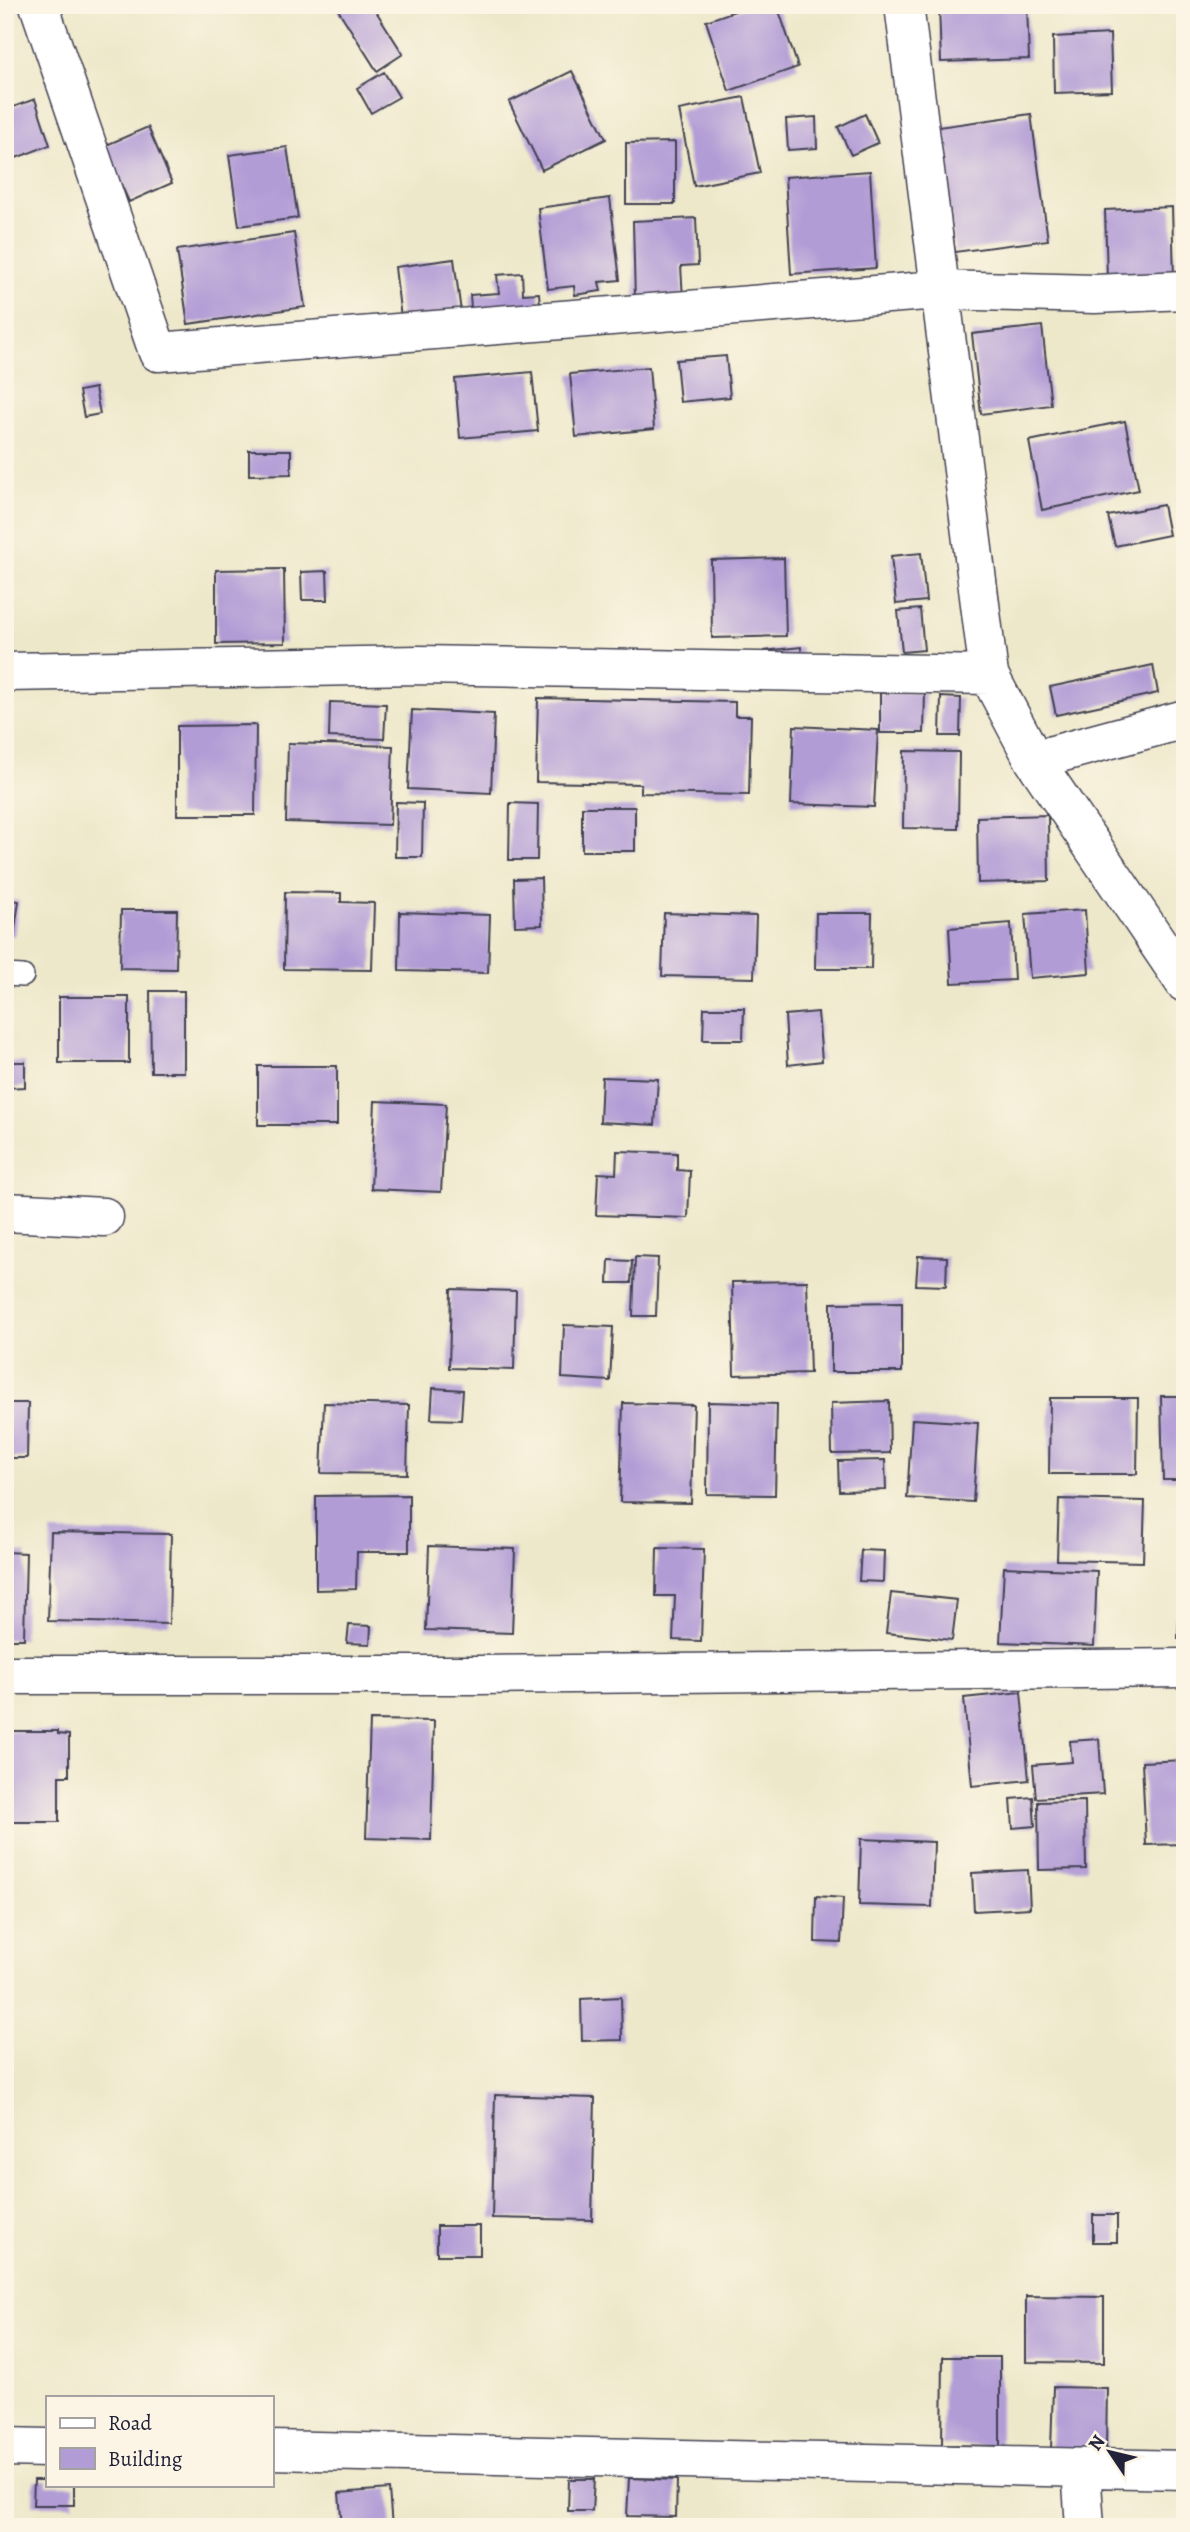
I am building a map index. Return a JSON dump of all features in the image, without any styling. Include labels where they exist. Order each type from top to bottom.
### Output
[{"type":"street","points":[[39,5],[158,352],[938,290],[1095,293],[1185,290]]},
{"type":"street","points":[[904,5],[938,290],[989,675],[1034,760],[1185,983]]},
{"type":"street","points":[[5,672],[419,664],[989,675]]},
{"type":"street","points":[[1034,760],[1185,719]]},
{"type":"street","points":[[5,1212],[104,1217]]},
{"type":"street","points":[[5,1675],[493,1675],[1185,1668]]},
{"type":"street","points":[[5,2447],[46,2448]]},
{"type":"street","points":[[273,2450],[1185,2470]]},
{"type":"street","points":[[1081,2469],[1085,2527]]},
{"type":"building","points":[[335,5],[372,5],[403,54],[377,71]]},
{"type":"building","points":[[752,5],[777,5],[798,67],[729,91],[706,21]]},
{"type":"building","points":[[939,5],[1027,5],[1029,59],[941,62]]},
{"type":"building","points":[[1110,34],[1112,91],[1054,93],[1053,37]]},
{"type":"building","points":[[572,71],[606,139],[542,170],[509,102]]},
{"type":"building","points":[[384,72],[399,97],[371,113],[357,88]]},
{"type":"building","points":[[744,97],[760,173],[694,186],[679,110]]},
{"type":"building","points":[[35,99],[50,145],[16,158],[5,128],[5,110]]},
{"type":"building","points":[[865,114],[878,143],[851,155],[838,127]]},
{"type":"building","points":[[1031,114],[1048,240],[955,252],[938,127]]},
{"type":"building","points":[[816,117],[817,148],[788,150],[786,119]]},
{"type":"building","points":[[148,127],[172,183],[129,202],[104,146]]},
{"type":"building","points":[[675,142],[675,204],[626,204],[626,143]]},
{"type":"building","points":[[287,147],[298,218],[239,226],[229,155]]},
{"type":"building","points":[[870,171],[876,268],[791,274],[785,177]]},
{"type":"building","points":[[610,198],[620,280],[599,282],[601,291],[575,295],[574,286],[548,289],[538,208]]},
{"type":"building","points":[[1172,207],[1174,277],[1107,279],[1105,210]]},
{"type":"building","points":[[696,218],[698,265],[681,266],[683,299],[635,301],[633,221]]},
{"type":"building","points":[[294,233],[305,307],[188,324],[177,250]]},
{"type":"building","points":[[454,259],[462,320],[402,327],[395,267]]},
{"type":"building","points":[[522,273],[523,294],[539,293],[541,316],[472,321],[470,295],[499,293],[497,275]]},
{"type":"building","points":[[1042,326],[1051,405],[981,414],[972,334]]},
{"type":"building","points":[[726,356],[730,397],[680,402],[676,360]]},
{"type":"building","points":[[649,367],[654,429],[576,437],[570,374]]},
{"type":"building","points":[[532,372],[538,431],[460,438],[455,379]]},
{"type":"building","points":[[95,388],[100,414],[84,417],[79,391]]},
{"type":"building","points":[[1125,421],[1139,490],[1042,510],[1029,441]]},
{"type":"building","points":[[249,450],[291,450],[291,474],[249,475]]},
{"type":"building","points":[[1163,505],[1169,535],[1115,546],[1108,516]]},
{"type":"building","points":[[921,553],[926,601],[896,604],[891,556]]},
{"type":"building","points":[[784,558],[786,636],[712,638],[711,560]]},
{"type":"building","points":[[284,569],[285,643],[216,644],[216,570]]},
{"type":"building","points":[[327,571],[328,600],[302,600],[301,572]]},
{"type":"building","points":[[920,609],[924,650],[902,652],[898,611]]},
{"type":"building","points":[[801,647],[802,664],[767,667],[764,651]]},
{"type":"building","points":[[1153,665],[1158,693],[1056,715],[1050,687]]},
{"type":"building","points":[[880,693],[925,693],[924,733],[880,733]]},
{"type":"building","points":[[941,697],[961,698],[960,736],[940,736]]},
{"type":"building","points":[[538,698],[735,702],[735,716],[751,716],[749,795],[641,793],[641,784],[536,782]]},
{"type":"building","points":[[330,702],[386,704],[384,739],[329,737]]},
{"type":"building","points":[[412,710],[494,714],[491,793],[408,789]]},
{"type":"building","points":[[256,725],[255,815],[177,815],[177,726]]},
{"type":"building","points":[[794,726],[878,730],[874,807],[791,804]]},
{"type":"building","points":[[288,743],[393,746],[390,825],[286,822]]},
{"type":"building","points":[[904,751],[959,752],[958,829],[903,828]]},
{"type":"building","points":[[396,802],[423,803],[422,857],[395,857]]},
{"type":"building","points":[[510,803],[538,804],[537,860],[509,860]]},
{"type":"building","points":[[582,807],[635,807],[635,851],[582,851]]},
{"type":"building","points":[[1048,815],[1049,881],[978,883],[977,817]]},
{"type":"building","points":[[541,878],[542,925],[515,926],[514,879]]},
{"type":"building","points":[[285,892],[341,893],[341,902],[374,903],[372,970],[284,969]]},
{"type":"building","points":[[5,899],[19,901],[14,936],[5,935]]},
{"type":"building","points":[[121,910],[177,910],[176,969],[120,968]]},
{"type":"building","points":[[1085,910],[1089,973],[1030,978],[1025,914]]},
{"type":"building","points":[[400,912],[490,915],[488,973],[399,971]]},
{"type":"building","points":[[664,913],[756,916],[754,978],[662,976]]},
{"type":"building","points":[[816,913],[872,913],[871,969],[815,969]]},
{"type":"building","points":[[1011,923],[1014,980],[952,983],[949,928]]},
{"type":"building","points":[[150,991],[184,991],[184,1072],[151,1072]]},
{"type":"building","points":[[59,997],[129,997],[129,1063],[59,1063]]},
{"type":"building","points":[[704,1008],[744,1008],[743,1040],[703,1040]]},
{"type":"building","points":[[818,1012],[822,1061],[788,1065],[785,1015]]},
{"type":"building","points":[[5,1062],[25,1062],[25,1087],[5,1088]]},
{"type":"building","points":[[258,1066],[337,1066],[337,1125],[258,1125]]},
{"type":"building","points":[[602,1077],[658,1079],[655,1125],[600,1122]]},
{"type":"building","points":[[375,1101],[446,1104],[441,1192],[371,1189]]},
{"type":"building","points":[[617,1151],[677,1153],[677,1170],[690,1171],[688,1218],[596,1215],[598,1173],[616,1174]]},
{"type":"building","points":[[918,1256],[947,1257],[946,1286],[916,1285]]},
{"type":"building","points":[[635,1257],[658,1258],[656,1316],[633,1316]]},
{"type":"building","points":[[609,1260],[632,1261],[631,1283],[608,1283]]},
{"type":"building","points":[[807,1281],[810,1373],[734,1375],[732,1282]]},
{"type":"building","points":[[451,1289],[516,1291],[514,1370],[449,1368]]},
{"type":"building","points":[[902,1302],[902,1372],[831,1372],[831,1303]]},
{"type":"building","points":[[564,1325],[613,1327],[610,1381],[562,1378]]},
{"type":"building","points":[[433,1388],[463,1390],[461,1420],[431,1419]]},
{"type":"building","points":[[1161,1396],[1185,1396],[1185,1480],[1163,1480]]},
{"type":"building","points":[[1050,1398],[1138,1398],[1137,1474],[1049,1474]]},
{"type":"building","points":[[889,1401],[890,1453],[832,1454],[831,1403]]},
{"type":"building","points":[[708,1402],[777,1404],[775,1495],[707,1494]]},
{"type":"building","points":[[5,1403],[28,1403],[27,1458],[5,1458]]},
{"type":"building","points":[[324,1403],[409,1405],[407,1474],[321,1473]]},
{"type":"building","points":[[623,1403],[694,1405],[691,1503],[620,1502]]},
{"type":"building","points":[[912,1419],[978,1423],[973,1502],[907,1498]]},
{"type":"building","points":[[885,1460],[886,1490],[839,1491],[838,1461]]},
{"type":"building","points":[[409,1495],[409,1552],[357,1552],[356,1589],[316,1590],[316,1496]]},
{"type":"building","points":[[1059,1499],[1145,1501],[1143,1562],[1057,1560]]},
{"type":"building","points":[[51,1532],[171,1534],[169,1624],[48,1621]]},
{"type":"building","points":[[429,1546],[515,1549],[512,1633],[426,1630]]},
{"type":"building","points":[[657,1548],[704,1549],[701,1641],[673,1640],[675,1596],[656,1596]]},
{"type":"building","points":[[861,1550],[884,1551],[883,1582],[859,1581]]},
{"type":"building","points":[[5,1552],[26,1553],[24,1639],[5,1639]]},
{"type":"building","points":[[1004,1567],[1097,1571],[1094,1646],[1000,1642]]},
{"type":"building","points":[[891,1593],[957,1600],[952,1640],[886,1633]]},
{"type":"building","points":[[1179,1614],[1185,1614],[1185,1640],[1178,1639]]},
{"type":"building","points":[[349,1625],[371,1626],[370,1644],[347,1643]]},
{"type":"building","points":[[1021,1692],[1029,1780],[972,1786],[964,1698]]},
{"type":"building","points":[[370,1720],[434,1721],[431,1840],[366,1838]]},
{"type":"building","points":[[5,1731],[58,1731],[58,1734],[69,1735],[69,1776],[59,1776],[59,1822],[5,1822]]},
{"type":"building","points":[[1099,1739],[1103,1794],[1036,1798],[1033,1765],[1072,1762],[1070,1741]]},
{"type":"building","points":[[1185,1760],[1185,1844],[1146,1845],[1142,1762]]},
{"type":"building","points":[[1033,1797],[1035,1826],[1013,1828],[1011,1799]]},
{"type":"building","points":[[1085,1801],[1086,1869],[1039,1870],[1038,1802]]},
{"type":"building","points":[[861,1839],[934,1842],[932,1907],[859,1905]]},
{"type":"building","points":[[1028,1870],[1030,1908],[974,1911],[972,1873]]},
{"type":"building","points":[[816,1896],[843,1898],[841,1943],[815,1942]]},
{"type":"building","points":[[621,1997],[622,2040],[582,2041],[581,1999]]},
{"type":"building","points":[[495,2095],[595,2098],[592,2220],[492,2218]]},
{"type":"building","points":[[1093,2215],[1117,2215],[1117,2242],[1093,2242]]},
{"type":"building","points":[[437,2226],[480,2226],[480,2255],[437,2255]]},
{"type":"building","points":[[1026,2296],[1104,2297],[1104,2363],[1026,2362]]},
{"type":"building","points":[[943,2357],[1000,2357],[1000,2446],[942,2445]]},
{"type":"building","points":[[1053,2387],[1107,2388],[1106,2451],[1051,2450]]},
{"type":"building","points":[[629,2478],[677,2480],[676,2517],[627,2516]]},
{"type":"building","points":[[569,2479],[594,2479],[592,2511],[568,2511]]},
{"type":"building","points":[[34,2480],[46,2480],[46,2486],[74,2486],[74,2505],[33,2505]]},
{"type":"building","points":[[389,2489],[392,2527],[342,2527],[339,2493]]}]
